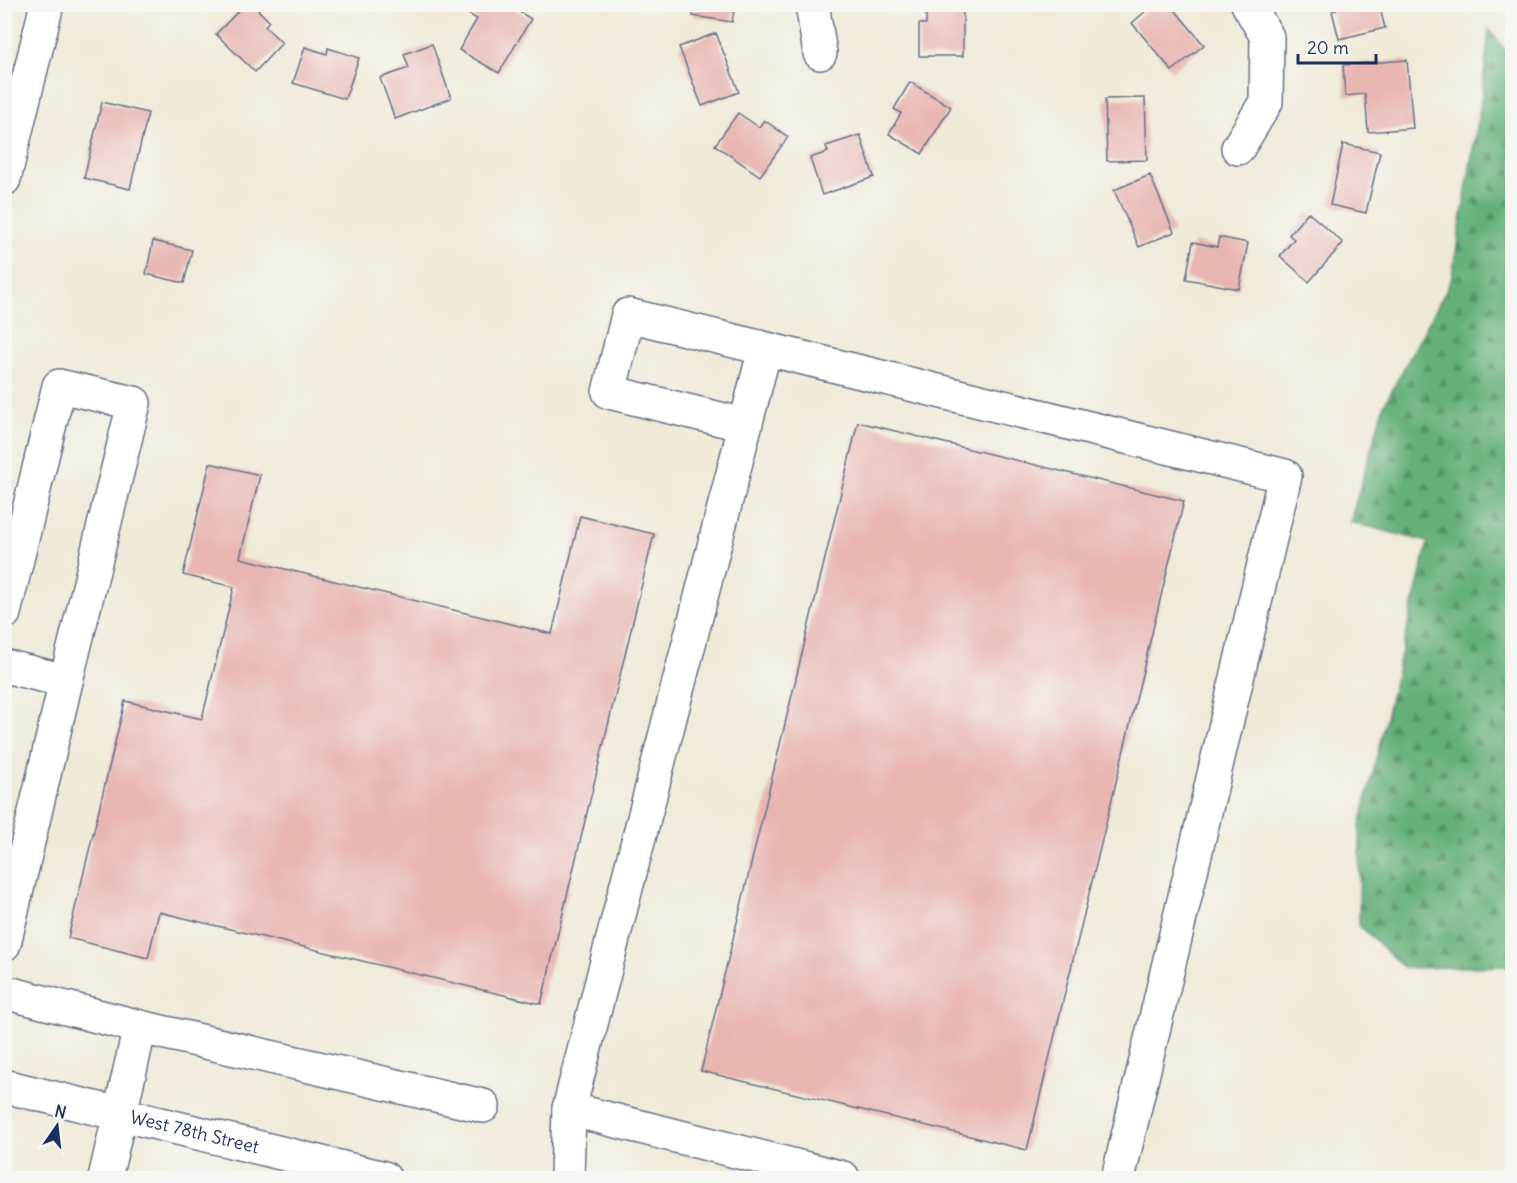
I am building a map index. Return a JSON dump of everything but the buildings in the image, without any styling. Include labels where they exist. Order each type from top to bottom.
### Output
[{"type":"street","points":[[4,179],[47,4]]},
{"type":"street","points":[[812,4],[819,53]]},
{"type":"street","points":[[1238,148],[1266,102],[1267,37],[1248,4]]},
{"type":"street","points":[[745,425],[609,392],[628,315],[1285,476],[1118,1179]]},
{"type":"street","points":[[567,1179],[569,1109],[765,349]]},
{"type":"street","points":[[4,613],[59,386],[134,403],[4,944]]},
{"type":"street","points":[[4,666],[66,681]]},
{"type":"street","points":[[4,992],[140,1027],[483,1106]]},
{"type":"street","points":[[105,1179],[140,1027]]},
{"type":"street","name":"West 78th Street","points":[[4,1086],[384,1179]]},
{"type":"street","points":[[569,1109],[843,1179]]},
{"type":"green space","points":[[1489,29],[1512,59],[1512,966],[1404,968],[1359,925],[1360,826],[1428,542],[1350,522],[1384,405],[1451,281],[1482,95]]}]
